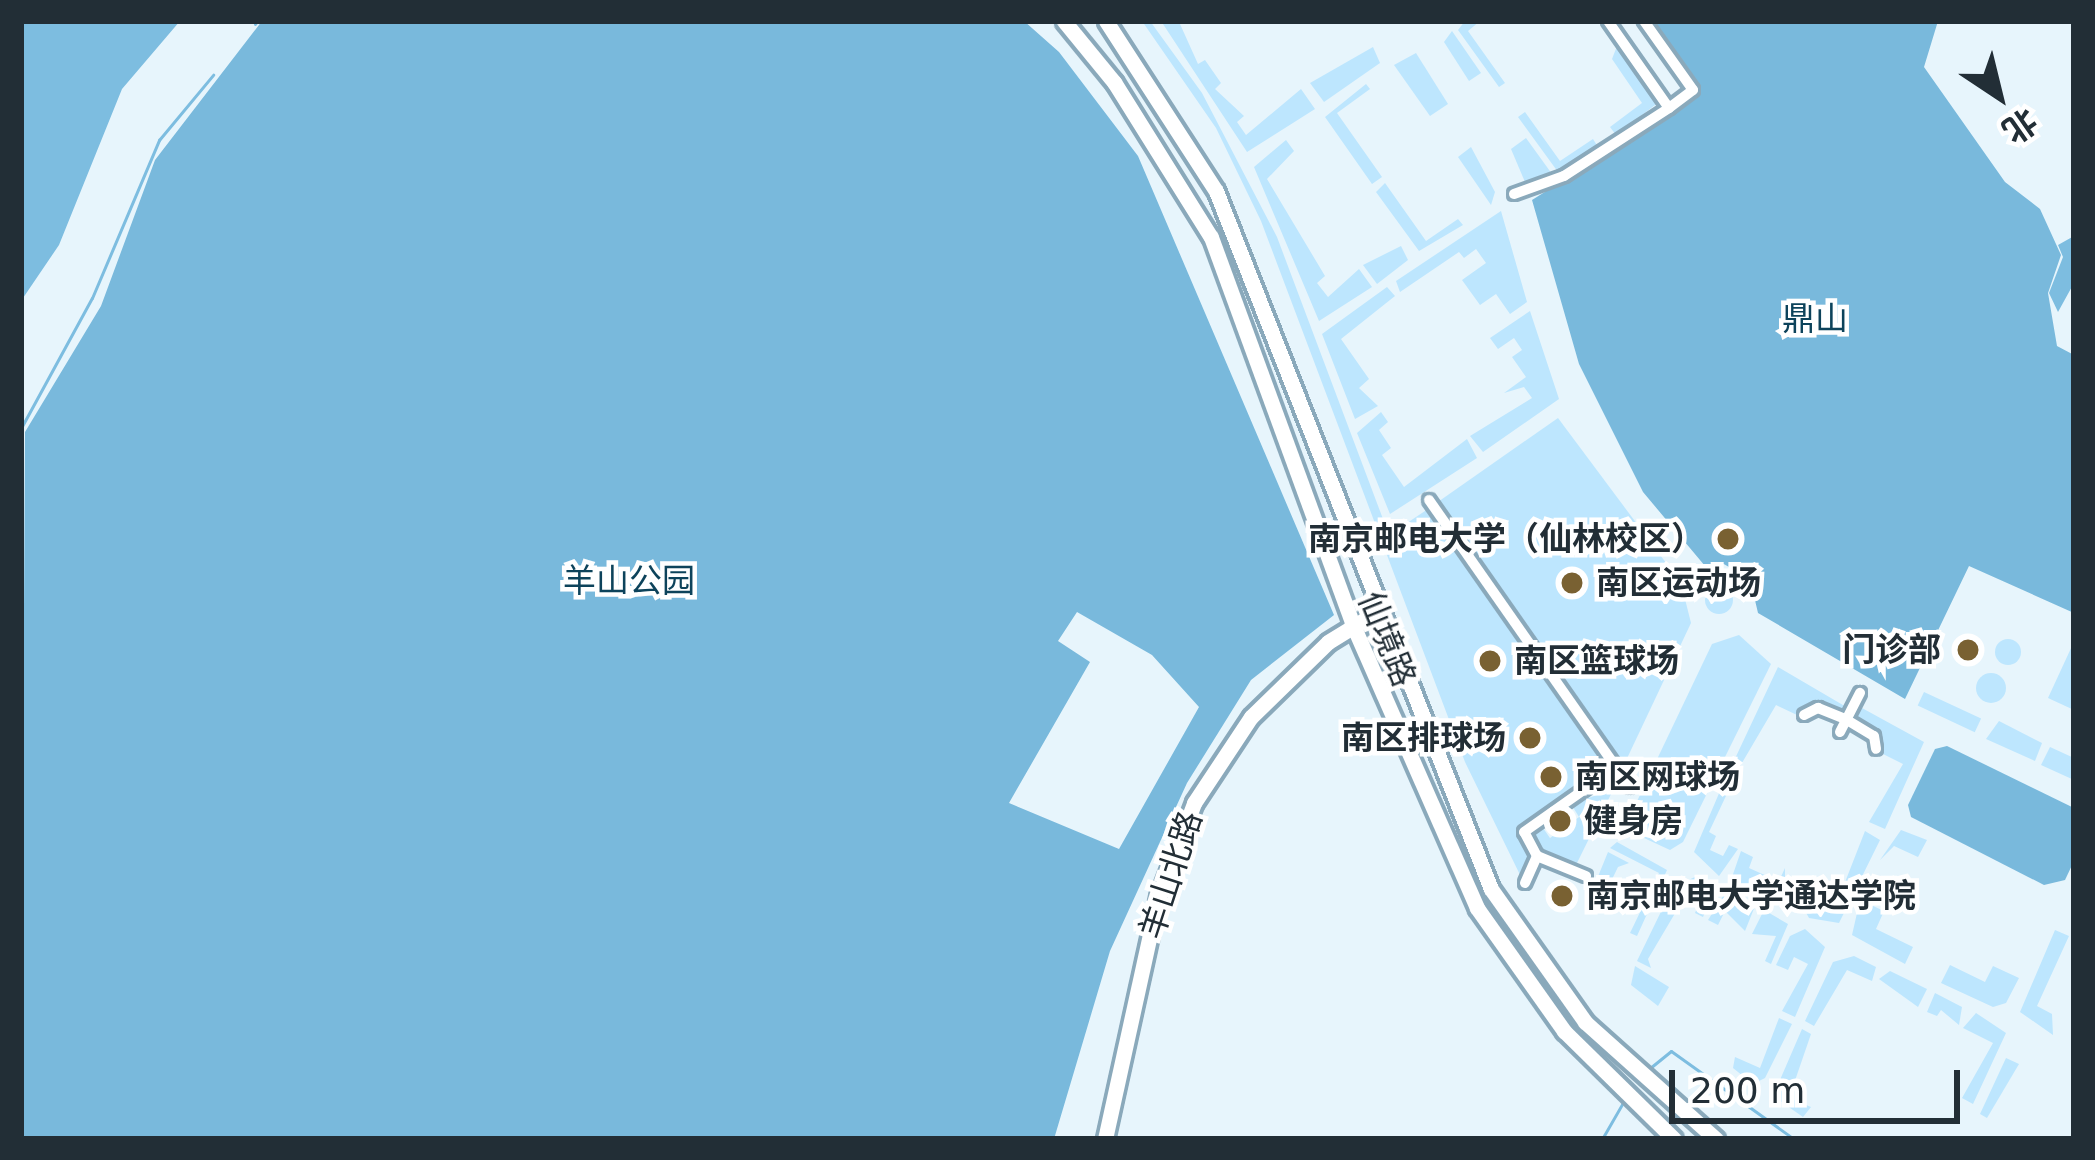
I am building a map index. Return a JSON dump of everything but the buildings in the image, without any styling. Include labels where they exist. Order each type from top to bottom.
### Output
[{"type":"main road","name":"仙境路","points":[[1064,21],[1114,82],[1211,237],[1352,622],[1478,908],[1529,986],[1615,1088],[1674,1139]]},
{"type":"main road","name":"仙境路","points":[[1106,21],[1216,190],[1377,612],[1500,907],[1550,980],[1630,1070],[1716,1139]]},
{"type":"main road","name":"羊山北路","points":[[1105,1139],[1158,898],[1194,803],[1251,717],[1352,622],[1377,612]]},
{"type":"street","points":[[1608,21],[1669,108]]},
{"type":"street","points":[[1514,194],[1564,176],[1693,90],[1644,21]]},
{"type":"street","points":[[1430,500],[1630,787]]},
{"type":"street","points":[[1844,726],[1860,693]]},
{"type":"street","points":[[1804,716],[1817,708],[1844,726],[1874,736],[1876,749]]},
{"type":"street","points":[[1586,876],[1537,856],[1524,832],[1616,767]]},
{"type":"street","points":[[1526,884],[1537,856]]},
{"type":"shaded area","points":[[21,21],[180,21],[122,89],[59,245],[21,301]]},
{"type":"shaded area","points":[[1142,21],[1150,21],[1202,93],[1277,237],[1389,535],[1431,507],[1611,767],[1521,830],[1535,857],[1523,881],[1465,762],[1261,221],[1216,128]]},
{"type":"shaded area","points":[[1161,21],[1180,24],[1198,64],[1205,60],[1221,83],[1215,89],[1244,116],[1237,122],[1246,135],[1301,89],[1315,109],[1247,152]]},
{"type":"shaded area","points":[[1465,21],[1480,21],[1468,31],[1505,83],[1499,87],[1458,30]]},
{"type":"shaded area","points":[[1452,31],[1481,73],[1469,81],[1444,42]]},
{"type":"shaded area","points":[[1619,41],[1659,102],[1616,135],[1610,127],[1642,103],[1612,59]]},
{"type":"shaded area","points":[[1373,47],[1380,63],[1324,102],[1310,83]]},
{"type":"shaded area","points":[[1416,53],[1448,104],[1430,116],[1394,65]]},
{"type":"shaded area","points":[[1366,84],[1370,89],[1337,113],[1382,177],[1372,184],[1325,117]]},
{"type":"shaded area","points":[[1525,112],[1560,161],[1593,139],[1598,147],[1558,172],[1518,117]]},
{"type":"shaded area","points":[[1526,138],[1552,174],[1525,182],[1511,149]]},
{"type":"shaded area","points":[[1286,140],[1294,151],[1267,179],[1325,276],[1317,283],[1328,297],[1359,269],[1372,287],[1319,321],[1254,167]]},
{"type":"shaded area","points":[[1471,147],[1495,192],[1491,205],[1458,157]]},
{"type":"shaded area","points":[[1385,183],[1426,241],[1458,219],[1463,225],[1419,251],[1376,192]]},
{"type":"shaded area","points":[[1501,211],[1527,302],[1510,314],[1496,294],[1480,305],[1462,280],[1486,263],[1476,249],[1464,258],[1459,252],[1400,292],[1396,281]]},
{"type":"shaded area","points":[[2074,236],[2074,283],[2058,312],[2049,293],[2063,257],[2058,245]]},
{"type":"shaded area","points":[[1401,246],[1408,260],[1377,284],[1363,265]]},
{"type":"shaded area","points":[[1387,287],[1395,296],[1341,339],[1369,379],[1359,388],[1378,406],[1355,419],[1322,334]]},
{"type":"shaded area","points":[[1530,311],[1559,399],[1483,452],[1470,436],[1532,398],[1524,387],[1504,393],[1526,377],[1512,357],[1522,350],[1514,338],[1498,349],[1490,338]]},
{"type":"shaded area","points":[[1381,412],[1388,422],[1379,430],[1391,448],[1382,455],[1404,487],[1467,439],[1477,458],[1390,514],[1357,433]]},
{"type":"shaded area","name":"南区运动场","points":[[1558,418],[1681,583],[1691,623],[1622,769],[1435,504]]},
{"type":"shaded area","points":[[1719,586],[1729,590],[1733,600],[1729,610],[1719,614],[1709,610],[1705,600],[1709,590]]},
{"type":"shaded area","points":[[1739,635],[1771,664],[1683,842],[1670,850],[1631,832],[1629,818],[1712,644]]},
{"type":"shaded area","points":[[2008,639],[2021,652],[2008,665],[1995,652]]},
{"type":"shaded area","points":[[2074,647],[2074,710],[2048,698]]},
{"type":"shaded area","points":[[1778,667],[1848,708],[1842,713],[1814,700],[1797,715],[1776,705],[1739,768],[1732,765]]},
{"type":"shaded area","points":[[1991,673],[2006,688],[1991,703],[1976,688]]},
{"type":"shaded area","points":[[1924,692],[1981,719],[1975,732],[1918,706]]},
{"type":"shaded area","points":[[1862,708],[1924,742],[1885,829],[1869,822],[1903,764],[1879,752],[1879,735],[1855,720]]},
{"type":"shaded area","points":[[1999,721],[2042,743],[2035,761],[1986,739]]},
{"type":"shaded area","points":[[2050,747],[2074,758],[2074,780],[2041,765]]},
{"type":"shaded area","points":[[1614,773],[1618,780],[1576,865],[1539,850],[1528,834],[1541,825],[1550,838],[1579,817],[1571,804],[1597,795],[1593,788]]},
{"type":"shaded area","points":[[1726,777],[1733,781],[1709,832],[1716,836],[1710,850],[1723,856],[1729,845],[1738,849],[1719,876],[1694,852]]},
{"type":"shaded area","points":[[1901,830],[1927,840],[1918,857],[1894,846],[1880,860]]},
{"type":"shaded area","points":[[1865,831],[1880,840],[1839,923],[1809,918],[1804,909],[1815,884],[1840,895]]},
{"type":"shaded area","points":[[1617,842],[1667,870],[1637,936],[1630,933],[1659,873],[1610,848]]},
{"type":"shaded area","points":[[1741,851],[1753,857],[1749,868],[1769,877],[1761,896],[1731,880]]},
{"type":"shaded area","points":[[1608,852],[1629,863],[1618,867],[1599,906],[1588,901]]},
{"type":"shaded area","points":[[1785,868],[1785,883],[1805,892],[1792,910],[1770,900]]},
{"type":"shaded area","points":[[1695,877],[1715,889],[1703,917],[1695,913],[1701,899],[1687,893],[1648,959],[1651,968],[1637,961],[1673,887]]},
{"type":"shaded area","points":[[1725,893],[1755,906],[1745,931],[1725,911],[1718,925],[1708,920]]},
{"type":"shaded area","points":[[1860,900],[1884,911],[1876,929],[1913,947],[1905,964],[1852,935]]},
{"type":"shaded area","points":[[1764,910],[1788,924],[1771,964],[1765,961],[1776,936],[1752,934]]},
{"type":"shaded area","points":[[1805,929],[1825,947],[1795,1017],[1782,1011],[1808,964],[1794,957],[1788,970],[1776,965],[1790,936]]},
{"type":"shaded area","points":[[2055,930],[2069,936],[2037,1006],[2052,1014],[2053,1035],[2020,1012]]},
{"type":"shaded area","points":[[1854,956],[1876,967],[1872,981],[1847,970],[1814,1026],[1805,1021],[1833,962]]},
{"type":"shaded area","points":[[1950,965],[1985,982],[1993,966],[2019,978],[2006,1003],[1993,1007],[1941,983]]},
{"type":"shaded area","points":[[1635,966],[1669,987],[1658,1006],[1631,985]]},
{"type":"shaded area","points":[[1890,971],[1927,989],[1918,1007],[1879,979]]},
{"type":"shaded area","points":[[1935,993],[1962,1007],[1959,1025],[1941,1010],[1937,1016],[1927,1012]]},
{"type":"shaded area","points":[[1976,1013],[2006,1033],[1973,1104],[1962,1098],[1993,1043],[1963,1028]]},
{"type":"shaded area","points":[[1779,1018],[1792,1024],[1765,1078],[1753,1084],[1733,1068],[1735,1057],[1760,1068]]},
{"type":"shaded area","points":[[1802,1029],[1811,1034],[1789,1098],[1811,1107],[1803,1117],[1773,1096]]},
{"type":"shaded area","points":[[2006,1058],[2019,1064],[1987,1118],[1980,1114]]},
{"type":"green space","name":"羊山公园","points":[[262,21],[1024,21],[1059,52],[1138,156],[1334,615],[1251,680],[1187,783],[1110,951],[1054,1139],[21,1139],[25,432],[101,306],[155,160]],"holes":[[[1077,612],[1152,655],[1199,707],[1119,849],[1009,803],[1090,662],[1058,641]]]},
{"type":"green space","name":"鼎山","points":[[1653,21],[1938,21],[1924,67],[2005,182],[2040,209],[2061,255],[2048,293],[2057,346],[2074,355],[2074,613],[1969,566],[1905,699],[1758,613],[1750,579],[1722,563],[1705,566],[1643,492],[1579,364],[1532,200],[1699,95]]},
{"type":"green space","points":[[1947,746],[2074,808],[2074,861],[2065,880],[2044,885],[1911,817],[1908,805],[1935,749]]},
{"type":"waterway","points":[[21,428],[92,298],[159,140],[213,75]]},
{"type":"waterway","points":[[1650,1068],[1671,1051],[1794,1139]]},
{"type":"waterway","points":[[1602,1139],[1625,1099]]},
{"type":"place","name":"南京邮电大学（仙林校区）","points":[[1728,539]]},
{"type":"place","name":"南区运动场","points":[[1572,583]]},
{"type":"place","name":"门诊部","points":[[1968,650]]},
{"type":"place","name":"南区篮球场","points":[[1490,661]]},
{"type":"place","name":"南区排球场","points":[[1530,738]]},
{"type":"place","name":"南区网球场","points":[[1551,777]]},
{"type":"place","name":"健身房","points":[[1560,821]]},
{"type":"place","name":"南京邮电大学通达学院","points":[[1562,896]]}]
